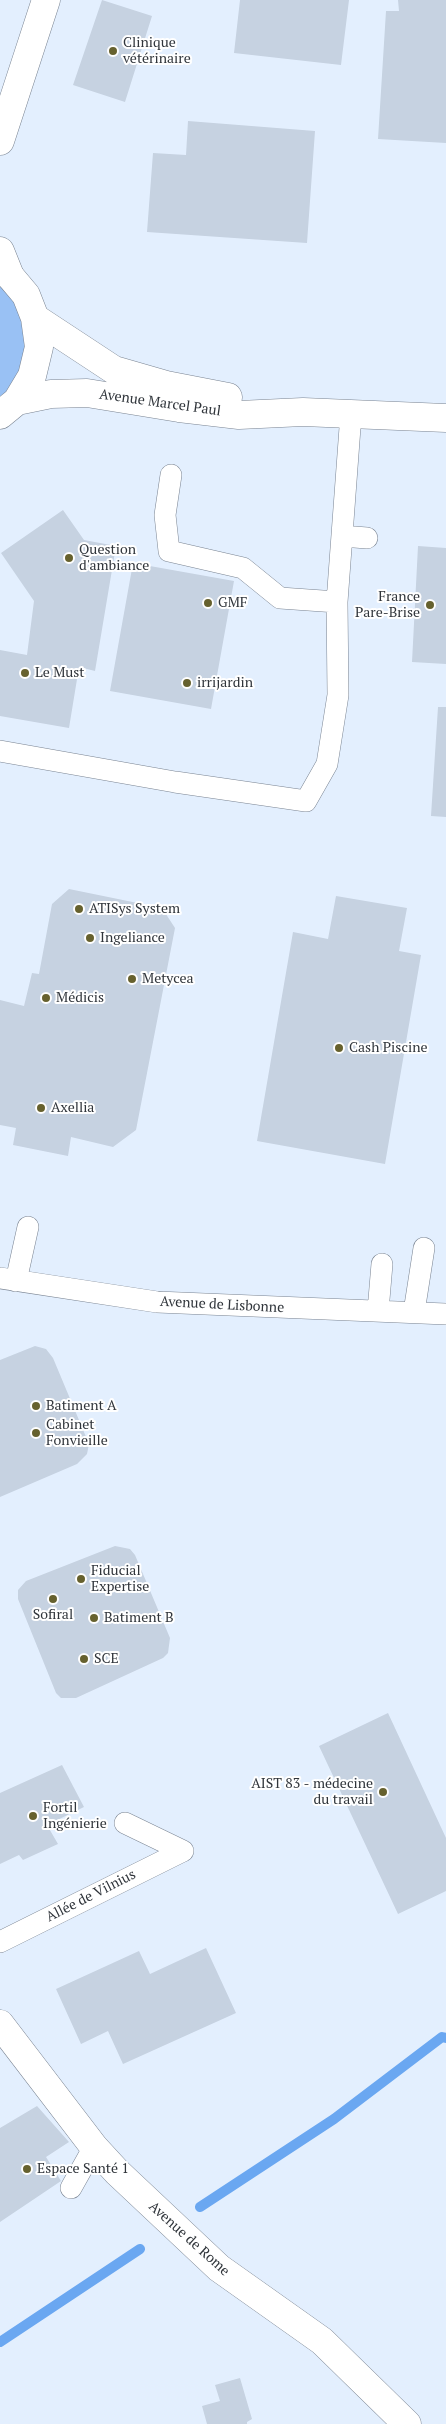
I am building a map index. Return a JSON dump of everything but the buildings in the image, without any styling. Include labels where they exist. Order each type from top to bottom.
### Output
[{"type":"main road","points":[[0,141],[6,102],[46,0]]},
{"type":"main road","points":[[0,251],[5,273],[26,295],[35,318],[39,347],[32,376],[9,408]]},
{"type":"main road","name":"Avenue Marcel Paul","points":[[35,318],[59,336],[114,370],[166,385],[303,412]]},
{"type":"main road","name":"Avenue Marcel Paul","points":[[9,408],[51,394],[87,393],[179,408],[239,415],[303,412],[446,418]]},
{"type":"main road","name":"Avenue de Rome","points":[[0,2024],[94,2148],[219,2268],[322,2341],[407,2424]]},
{"type":"lane","points":[[0,751],[174,782],[306,801],[327,764],[338,695],[337,602],[351,414]]},
{"type":"lane","points":[[171,475],[165,515],[170,551],[244,568],[280,598],[337,602]]},
{"type":"lane","points":[[342,536],[367,538]]},
{"type":"lane","points":[[8,1279],[28,1227]]},
{"type":"lane","points":[[414,1312],[424,1248]]},
{"type":"lane","points":[[378,1311],[382,1264]]},
{"type":"lane","name":"Avenue de Lisbonne","points":[[8,1279],[157,1302],[446,1314]]},
{"type":"lane","name":"Allée de Vilnius","points":[[0,1942],[183,1851],[125,1823]]},
{"type":"lane","points":[[71,2188],[94,2148]]},
{"type":"shaded area","points":[[0,269],[39,347],[0,415]]},
{"type":"waterway","points":[[200,2207],[334,2119],[442,2037],[446,2038]]},
{"type":"waterway","points":[[0,2342],[140,2249]]},
{"type":"place","name":"Clinique vétérinaire","points":[[113,51]]},
{"type":"place","name":"Question d'ambiance","points":[[69,558]]},
{"type":"place","name":"GMF","points":[[208,603]]},
{"type":"place","name":"France Pare-Brise","points":[[430,605]]},
{"type":"place","name":"Le Must","points":[[25,673]]},
{"type":"place","name":"irrijardin","points":[[187,683]]},
{"type":"place","name":"ATISys System","points":[[79,909]]},
{"type":"place","name":"Ingeliance","points":[[90,938]]},
{"type":"place","name":"Metycea","points":[[132,979]]},
{"type":"place","name":"Médicis","points":[[46,998]]},
{"type":"place","name":"Cash Piscine","points":[[339,1048]]},
{"type":"place","name":"Axellia","points":[[41,1108]]},
{"type":"place","name":"Batiment A","points":[[36,1406]]},
{"type":"place","name":"Cabinet Fonvieille","points":[[36,1433]]},
{"type":"place","name":"Fiducial Expertise","points":[[81,1579]]},
{"type":"place","name":"Sofiral","points":[[53,1599]]},
{"type":"place","name":"Batiment B","points":[[94,1618]]},
{"type":"place","name":"SCE","points":[[84,1659]]},
{"type":"place","name":"AIST 83 - médecine du travail","points":[[383,1792]]},
{"type":"place","name":"Fortil Ingénierie","points":[[33,1816]]},
{"type":"place","name":"Espace Santé 1","points":[[27,2169]]}]
